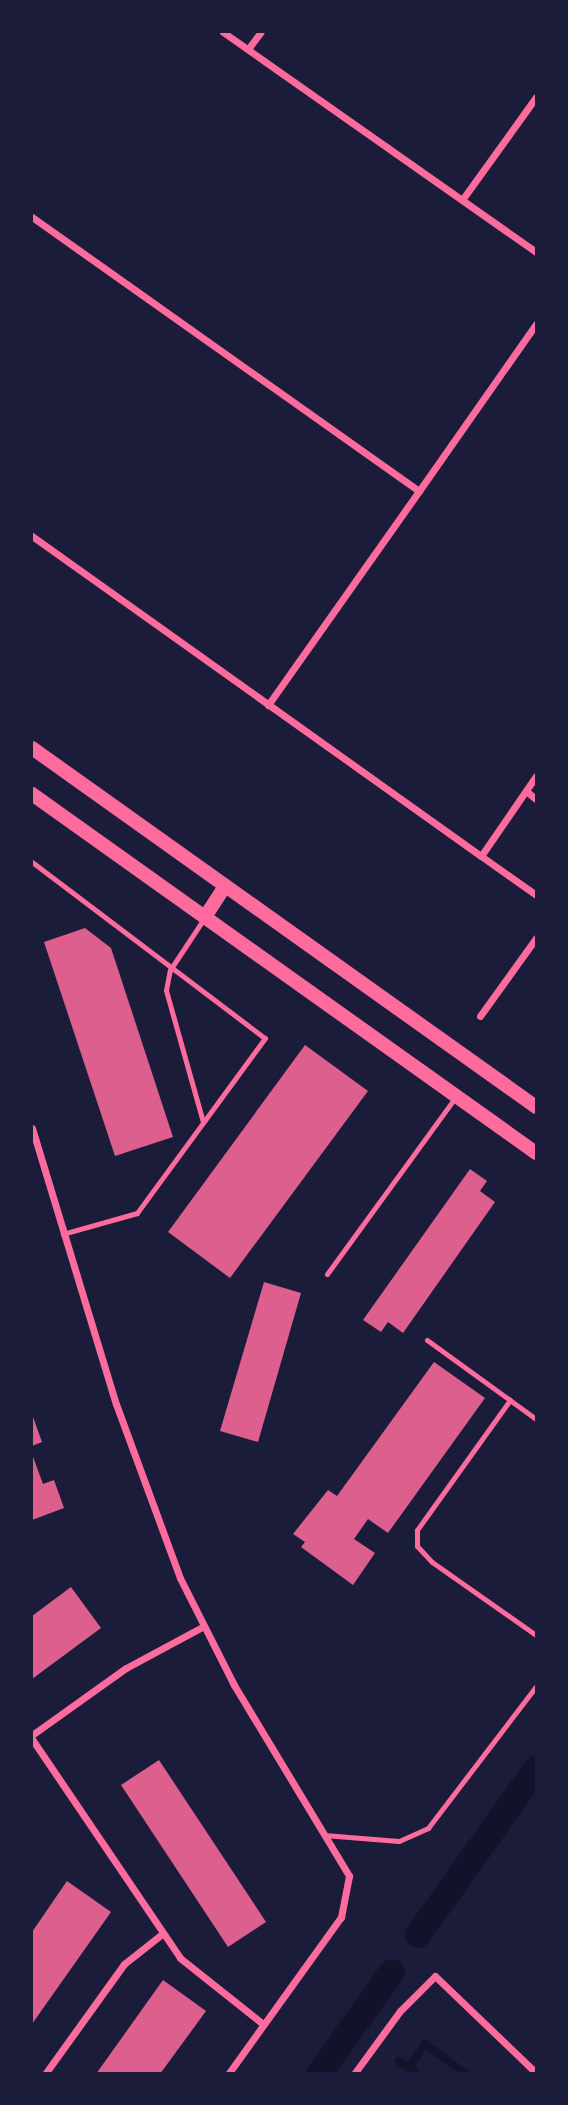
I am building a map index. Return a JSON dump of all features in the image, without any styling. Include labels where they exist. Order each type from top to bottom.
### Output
[{"type":"main road","points":[[32,748],[537,1107]]},
{"type":"main road","points":[[32,794],[537,1153]]},
{"type":"main road","points":[[205,917],[225,886]]},
{"type":"street","points":[[223,32],[537,252]]},
{"type":"street","points":[[248,49],[261,32]]},
{"type":"street","points":[[462,200],[537,97]]},
{"type":"street","points":[[32,217],[419,491]]},
{"type":"street","points":[[268,705],[537,324]]},
{"type":"street","points":[[32,536],[537,895]]},
{"type":"street","points":[[481,856],[537,776]]},
{"type":"street","points":[[526,792],[537,799]]},
{"type":"street","points":[[480,1016],[537,938]]},
{"type":"street","points":[[32,1128],[137,1464],[202,1627],[349,1876],[341,1917],[228,2074]]},
{"type":"street","points":[[32,1163],[41,1160]]},
{"type":"street","points":[[202,1627],[126,1668],[32,1737],[162,1934],[199,1978],[263,2024]]},
{"type":"street","points":[[46,2074],[124,1964],[162,1934]]},
{"type":"street","points":[[354,2074],[400,2011],[436,1976],[537,2073]]},
{"type":"lane","points":[[32,862],[170,970],[265,1038],[137,1213],[63,1234]]},
{"type":"lane","points":[[203,1122],[166,990],[170,970],[205,917]]},
{"type":"lane","points":[[327,1274],[457,1095]]},
{"type":"lane","points":[[427,1340],[537,1419]]},
{"type":"lane","points":[[510,1400],[417,1530],[417,1546],[432,1562],[537,1635]]},
{"type":"lane","points":[[324,1835],[399,1841],[428,1828],[537,1686]]},
{"type":"building","points":[[85,928],[111,948],[173,1137],[115,1156],[44,942]]},
{"type":"building","points":[[305,1045],[368,1091],[230,1278],[168,1232]]},
{"type":"building","points":[[470,1169],[487,1181],[480,1191],[495,1202],[403,1333],[388,1322],[381,1332],[363,1320]]},
{"type":"building","points":[[264,1282],[301,1293],[258,1442],[220,1431]]},
{"type":"building","points":[[434,1362],[485,1398],[388,1533],[368,1519],[354,1539],[375,1553],[353,1585],[301,1547],[305,1542],[293,1534],[328,1490],[337,1496]]},
{"type":"building","points":[[32,1414],[42,1442],[32,1446]]},
{"type":"building","points":[[32,1454],[43,1484],[54,1480],[64,1508],[32,1520]]},
{"type":"building","points":[[71,1587],[101,1628],[32,1679],[32,1616]]},
{"type":"building","points":[[159,1760],[266,1922],[228,1947],[121,1785]]},
{"type":"building","points":[[67,1881],[111,1912],[32,2024],[32,1932]]},
{"type":"building","points":[[163,1980],[206,2011],[160,2074],[96,2074]]},
{"type":"waterway","points":[[418,1935],[536,1769]]},
{"type":"waterway","points":[[319,2074],[392,1972]]},
{"type":"waterway","points":[[409,2067],[425,2044],[466,2074]]},
{"type":"waterway","points":[[399,2061],[415,2072]]}]
